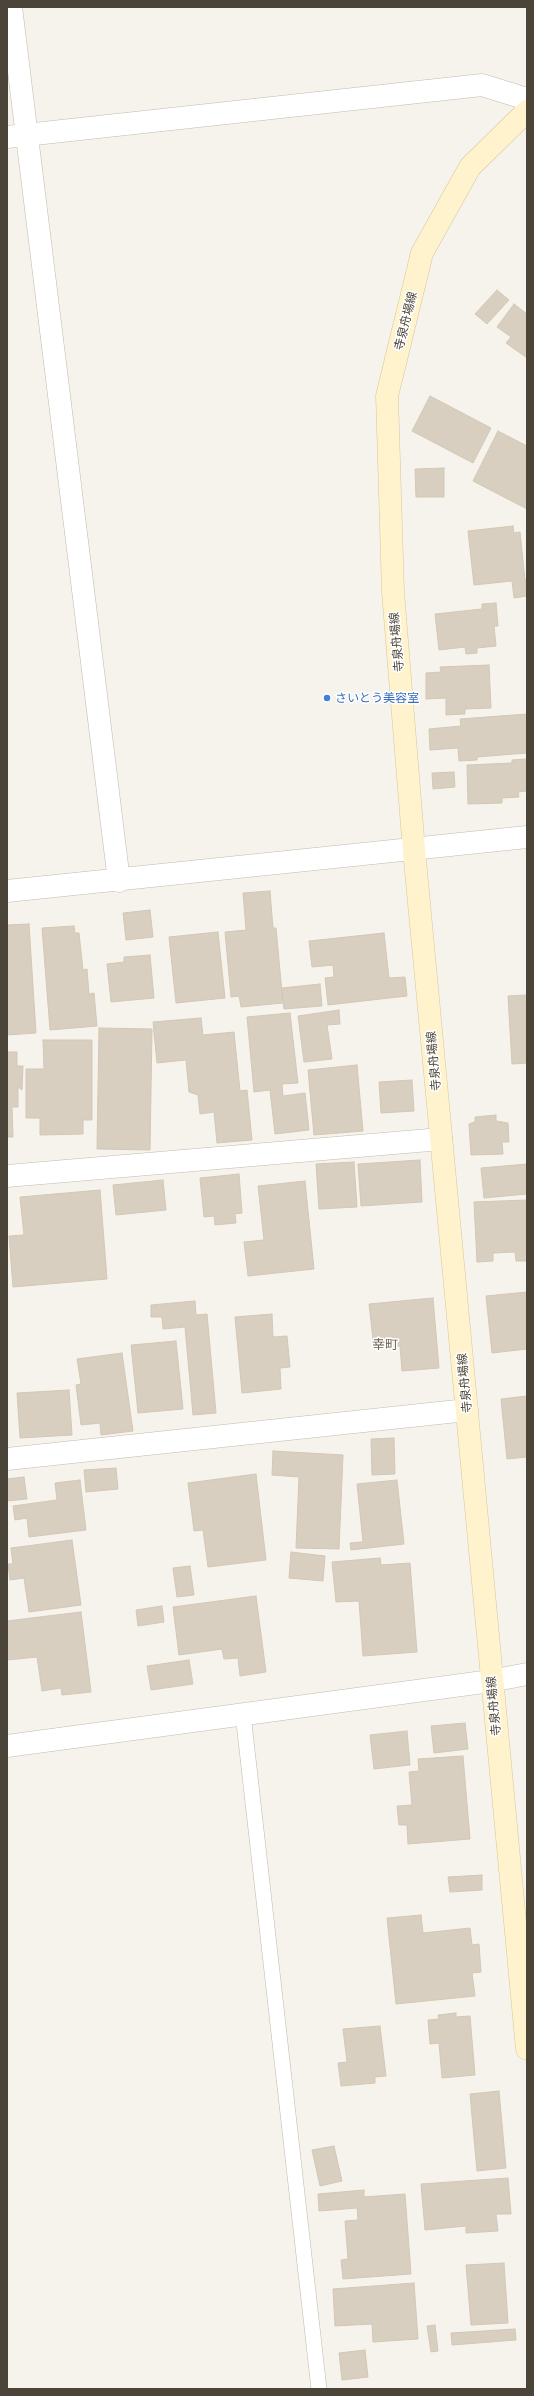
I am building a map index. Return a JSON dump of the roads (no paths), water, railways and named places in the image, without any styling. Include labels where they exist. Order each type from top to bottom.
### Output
[{"type":"main road","name":"寺泉舟場線","points":[[527,111],[470,167],[422,253],[387,396],[393,592],[414,850],[491,1681],[527,2049]]},
{"type":"street","points":[[11,7],[29,134],[119,880]]},
{"type":"street","points":[[7,137],[482,84],[527,99]]},
{"type":"street","points":[[7,891],[414,850],[527,837]]},
{"type":"street","points":[[7,1176],[441,1139]]},
{"type":"street","points":[[7,1459],[467,1410]]},
{"type":"street","points":[[7,1746],[491,1681],[527,1674]]},
{"type":"lane","points":[[243,1714],[319,2389]]},
{"type":"place","name":"さいとう美容室","points":[[327,698]]},
{"type":"district","name":"幸町","points":[[385,1345]]}]
